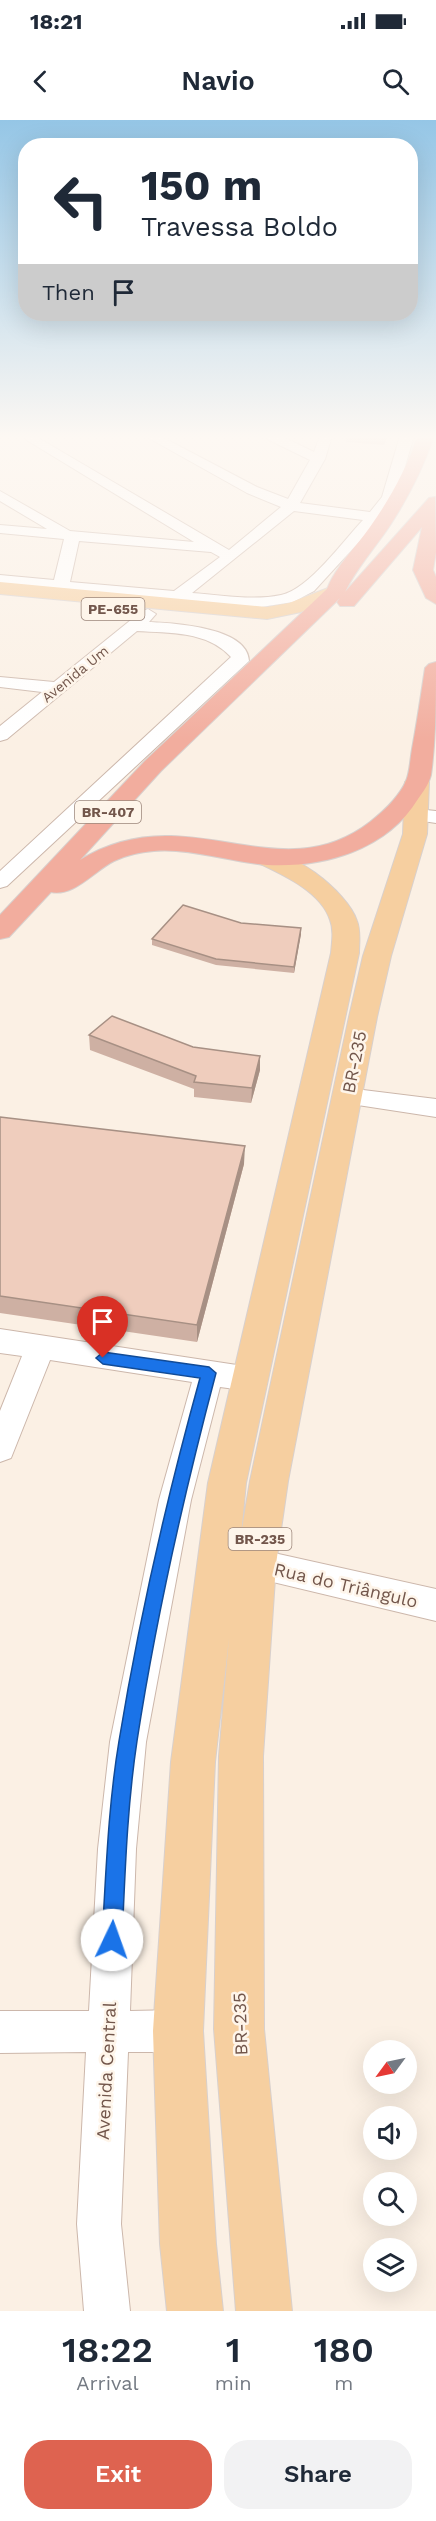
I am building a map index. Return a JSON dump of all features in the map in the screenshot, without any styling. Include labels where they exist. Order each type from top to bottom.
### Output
[{"type":"highway","name":"BR-407","points":[[4,940],[132,787],[214,697],[264,660],[336,591],[341,578],[369,538]]},
{"type":"highway","points":[[4,940],[231,711],[356,593],[405,538]]},
{"type":"highway","points":[[429,538],[423,570],[435,596]]},
{"type":"highway","points":[[60,886],[100,858],[117,850],[147,844],[196,843],[265,856],[307,856],[366,838],[391,819],[423,805],[436,668]]},
{"type":"main road","name":"PE-655","points":[[0,588],[225,620],[255,627],[269,642],[269,650],[264,660]]},
{"type":"main road","name":"PE-655","points":[[0,598],[157,610],[267,613],[300,606],[336,591]]},
{"type":"main road","name":"BR-235","points":[[264,2311],[246,2131],[239,2029],[241,1756],[256,1564],[269,1480],[377,956],[423,805]]},
{"type":"main road","name":"BR-235","points":[[195,2311],[188,2244],[178,2031],[193,1762],[227,1483],[345,953],[344,920],[329,897],[287,867],[265,856]]},
{"type":"street","points":[[61,585],[72,538]]},
{"type":"street","points":[[88,538],[213,548]]},
{"type":"street","points":[[197,538],[230,557]]},
{"type":"street","name":"Avenida Um","points":[[0,735],[157,610],[252,538]]},
{"type":"street","points":[[157,610],[286,599],[315,581],[354,538]]},
{"type":"street","points":[[0,580],[61,585],[157,610],[223,642],[237,652],[240,661],[214,697],[0,882]]},
{"type":"street","points":[[0,682],[58,688]]},
{"type":"street","points":[[347,1096],[436,1108]]},
{"type":"street","points":[[0,1341],[40,1349],[250,1379]]},
{"type":"street","points":[[0,1449],[40,1349]]},
{"type":"street","name":"Avenida Central","points":[[107,2311],[99,2224],[117,1849],[128,1742],[175,1500],[209,1373]]},
{"type":"street","name":"Rua do Triângulo","points":[[256,1564],[436,1605]]},
{"type":"street","points":[[0,2032],[178,2031]]},
{"type":"building","points":[[183,905],[241,923],[301,928],[294,967],[216,959],[152,939]]},
{"type":"building","points":[[112,1016],[193,1047],[260,1056],[252,1088],[194,1082],[196,1076],[89,1035]]},
{"type":"building","points":[[0,1117],[245,1146],[197,1325],[0,1296]]},
{"type":"route","points":[[103,1358],[209,1373],[175,1500],[128,1742],[117,1849],[112,1940]]}]
